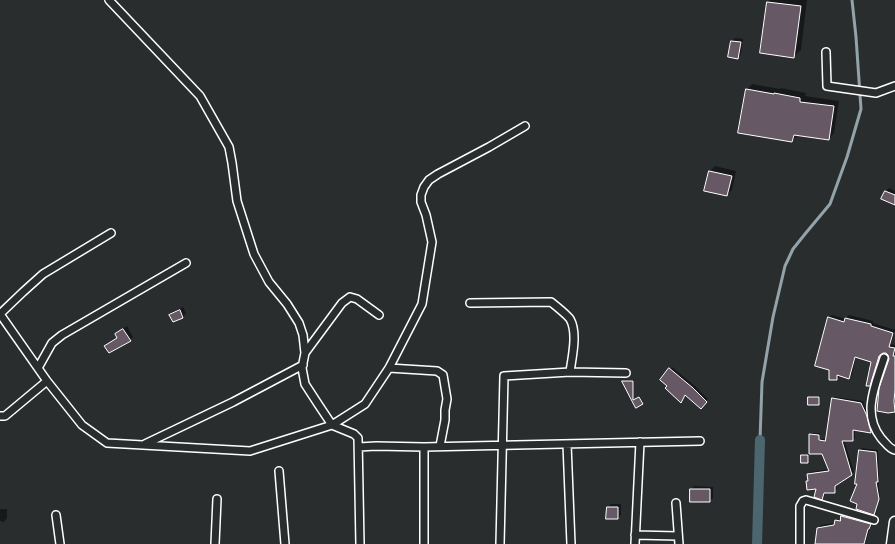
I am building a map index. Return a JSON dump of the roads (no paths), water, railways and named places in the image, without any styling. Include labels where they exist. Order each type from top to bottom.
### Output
[{"type":"main road","points":[[892,544],[895,522]]},
{"type":"street","points":[[109,0],[200,96],[229,146],[237,201],[254,254],[269,282],[287,304],[299,323],[303,335],[305,353],[302,368],[305,384],[332,425],[354,434],[358,438],[360,544]]},
{"type":"street","points":[[826,52],[827,86],[876,93],[895,86]]},
{"type":"street","points":[[111,234],[43,274],[0,314],[47,381],[82,425],[107,443],[250,451],[332,425],[365,404],[389,368],[422,304],[432,242],[426,215],[421,202],[421,195],[424,187],[429,180],[438,174],[490,147],[524,126]]},
{"type":"street","points":[[38,368],[52,343],[62,335],[186,263]]},
{"type":"street","points":[[305,353],[342,303],[350,296],[357,298],[379,315]]},
{"type":"street","points":[[470,303],[551,302],[570,319],[574,331],[574,346],[570,372]]},
{"type":"street","points":[[884,358],[872,397],[870,409],[878,434],[891,449],[895,450]]},
{"type":"street","points":[[143,445],[233,402],[303,365]]},
{"type":"street","points":[[389,368],[437,371],[443,375],[447,398],[440,446]]},
{"type":"street","points":[[500,544],[504,376],[570,372],[626,373]]},
{"type":"street","points":[[0,416],[4,416],[47,381]]},
{"type":"street","points":[[359,447],[700,441]]},
{"type":"street","points":[[635,544],[640,442]]},
{"type":"street","points":[[567,444],[571,544]]},
{"type":"street","points":[[424,447],[424,544]]},
{"type":"street","points":[[279,471],[284,544]]},
{"type":"street","points":[[216,544],[217,499]]},
{"type":"street","points":[[800,544],[800,506],[802,502],[806,500],[874,520]]},
{"type":"street","points":[[676,503],[679,544]]},
{"type":"street","points":[[56,515],[60,544]]},
{"type":"street","points":[[635,535],[678,536]]},
{"type":"waterway","points":[[760,440],[762,382],[773,317],[785,266],[793,249],[830,204],[847,157],[861,109],[852,0]]},
{"type":"waterway","points":[[757,544],[760,440]]}]
